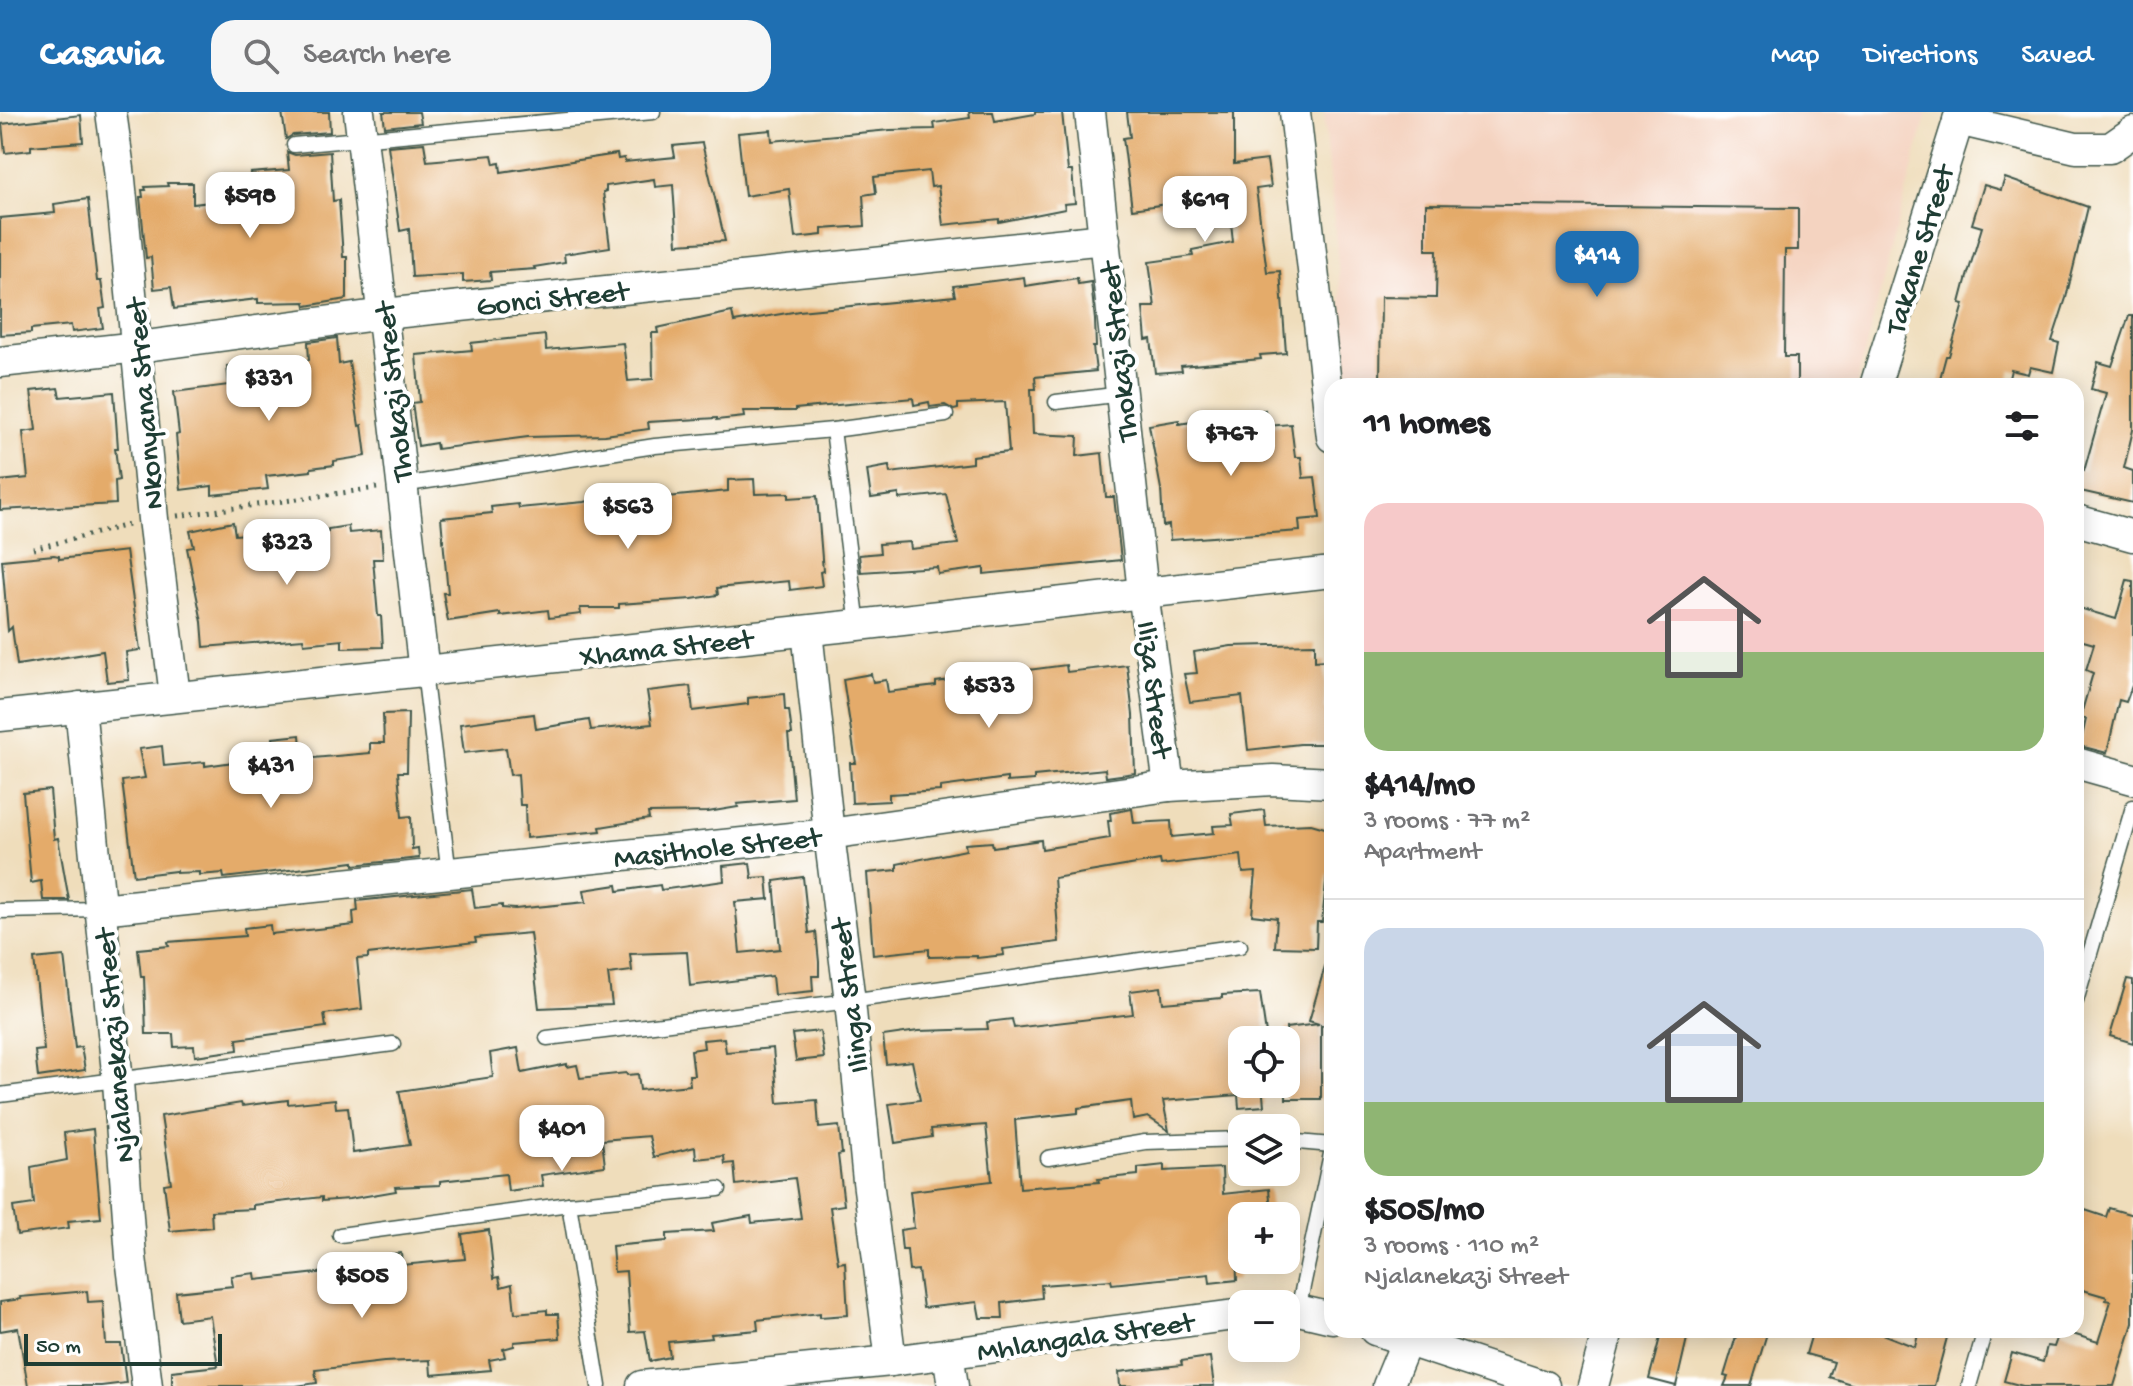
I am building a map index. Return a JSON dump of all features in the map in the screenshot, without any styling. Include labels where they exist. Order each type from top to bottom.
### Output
[{"type":"street","name":"Nkonyana Street","points":[[111,112],[138,347],[153,519],[175,696]]},
{"type":"street","name":"Thokazi Street","points":[[1090,112],[1143,592]]},
{"type":"street","points":[[1295,112],[1325,378]]},
{"type":"street","points":[[1959,116],[2076,148],[2110,148],[2133,132]]},
{"type":"street","name":"Takane Street","points":[[1877,378],[1959,116]]},
{"type":"street","name":"Thokazi Street","points":[[361,126],[424,672]]},
{"type":"street","name":"Gonci Street","points":[[0,362],[384,314],[1105,239]]},
{"type":"street","points":[[2084,522],[2133,536]]},
{"type":"street","name":"Xhama Street","points":[[0,716],[1324,573]]},
{"type":"street","name":"Iliza Street","points":[[1143,592],[1169,786]]},
{"type":"street","name":"Ilinga Street","points":[[807,631],[891,1361]]},
{"type":"street","name":"Njalanekazi Street","points":[[80,707],[118,1082],[131,1257],[147,1386]]},
{"type":"street","points":[[2084,765],[2133,779]]},
{"type":"street","name":"Masithole Street","points":[[100,909],[829,834],[1169,786],[1273,780],[1324,783]]},
{"type":"street","points":[[1300,1312],[1324,1316]]},
{"type":"street","name":"Mhlangala Street","points":[[642,1386],[891,1361],[1228,1316]]},
{"type":"street","points":[[1401,1338],[1544,1386]]},
{"type":"street","points":[[1593,1386],[1606,1338]]},
{"type":"street","points":[[1388,1386],[1407,1340]]},
{"type":"street","points":[[948,1353],[953,1386]]},
{"type":"lane","points":[[294,145],[361,126],[653,112]]},
{"type":"lane","points":[[1056,402],[1123,394]]},
{"type":"lane","points":[[402,485],[655,446],[833,430],[946,415]]},
{"type":"lane","points":[[833,430],[858,625]]},
{"type":"lane","points":[[424,672],[449,874]]},
{"type":"lane","points":[[2084,974],[2133,807]]},
{"type":"lane","points":[[0,911],[100,909]]},
{"type":"lane","points":[[547,1038],[850,1001],[1240,946]]},
{"type":"lane","points":[[0,1095],[393,1044]]},
{"type":"lane","points":[[1048,1158],[1145,1142],[1228,1139]]},
{"type":"lane","points":[[1300,1143],[1324,1146]]},
{"type":"lane","points":[[1297,1290],[1324,1180]]},
{"type":"lane","points":[[340,1235],[569,1204],[719,1189]]},
{"type":"lane","points":[[569,1204],[599,1386]]},
{"type":"lane","points":[[1969,1386],[1983,1338]]},
{"type":"path","points":[[33,549],[153,519],[402,485]]},
{"type":"shaded area","points":[[1324,112],[1927,112],[1858,378],[1348,378]]},
{"type":"building","points":[[282,112],[329,112],[330,132],[293,135],[286,139]]},
{"type":"building","points":[[383,112],[419,112],[421,123],[385,127]]},
{"type":"building","points":[[969,112],[993,112],[995,121],[1035,112],[1062,112],[1068,171],[1072,171],[1075,203],[1064,204],[1065,209],[999,222],[999,219],[943,225],[938,186],[931,187],[929,171],[874,177],[876,193],[863,195],[865,226],[822,229],[822,235],[795,238],[789,189],[745,196],[738,133],[771,130],[772,141],[935,129],[934,123],[970,118]]},
{"type":"building","points":[[1127,112],[1234,112],[1234,164],[1267,160],[1271,187],[1256,189],[1267,272],[1280,271],[1286,353],[1260,355],[1261,359],[1181,366],[1182,371],[1155,373],[1151,339],[1146,340],[1143,307],[1155,307],[1149,262],[1193,256],[1192,250],[1233,242],[1228,195],[1132,209],[1123,138],[1130,137]]},
{"type":"building","points":[[81,115],[83,142],[31,146],[31,150],[5,153],[2,124]]},
{"type":"building","points":[[424,143],[427,161],[492,155],[494,164],[500,163],[501,172],[617,154],[618,159],[624,158],[625,162],[675,157],[673,146],[702,143],[725,241],[677,244],[673,185],[655,187],[654,179],[606,186],[603,192],[610,247],[564,254],[565,262],[535,269],[490,272],[491,280],[463,282],[463,274],[412,277],[409,229],[400,231],[388,146]]},
{"type":"building","points":[[287,152],[295,155],[330,152],[333,201],[339,200],[343,257],[347,257],[347,299],[306,306],[305,302],[258,303],[258,299],[174,309],[171,287],[154,289],[151,257],[146,258],[140,197],[143,197],[142,190],[146,190],[145,187],[168,186],[167,183],[193,183],[193,204],[252,197],[250,173],[289,170]]},
{"type":"building","points":[[2005,178],[2088,207],[2052,341],[2059,343],[2053,372],[2030,367],[2028,374],[2011,370],[2009,378],[1940,378],[1964,304],[1960,303],[1982,227],[1972,224],[1984,185],[2001,190]]},
{"type":"building","points":[[88,199],[97,281],[101,281],[105,308],[100,309],[103,328],[72,332],[71,325],[0,335],[0,218],[55,213],[54,204]]},
{"type":"building","points":[[1426,204],[1798,208],[1798,250],[1785,250],[1784,357],[1797,357],[1797,378],[1380,378],[1381,297],[1436,298],[1437,250],[1426,250]]},
{"type":"building","points":[[1024,277],[1025,286],[1077,278],[1078,284],[1091,282],[1096,371],[1035,377],[1036,389],[1031,389],[1033,434],[1078,436],[1077,456],[1102,453],[1106,497],[1114,497],[1121,560],[984,574],[984,568],[938,574],[937,567],[861,572],[859,555],[880,553],[879,544],[910,542],[911,549],[958,544],[946,494],[899,499],[899,494],[871,498],[867,470],[889,466],[890,473],[972,463],[972,456],[1009,452],[1005,402],[958,404],[958,409],[954,410],[945,405],[930,407],[929,402],[914,405],[913,398],[795,411],[743,411],[744,417],[717,420],[648,422],[649,429],[605,435],[528,437],[437,449],[436,443],[418,446],[412,403],[420,402],[416,355],[472,350],[471,343],[545,335],[546,350],[623,343],[628,381],[653,379],[652,333],[658,333],[657,328],[732,312],[734,322],[799,311],[955,296],[953,286]]},
{"type":"building","points":[[2129,316],[2133,316],[2133,430],[2124,468],[2133,471],[2133,503],[2084,492],[2084,471],[2106,393],[2091,389],[2098,362],[2112,366]]},
{"type":"building","points":[[337,338],[339,364],[349,362],[366,456],[334,461],[334,465],[311,468],[311,471],[266,476],[268,489],[212,495],[212,486],[181,490],[174,392],[229,385],[227,366],[309,360],[308,342]]},
{"type":"building","points":[[58,388],[60,397],[114,392],[119,480],[115,481],[116,504],[0,510],[0,481],[28,478],[23,432],[36,430],[31,391]]},
{"type":"building","points":[[1265,410],[1267,426],[1291,424],[1295,457],[1301,457],[1303,478],[1315,477],[1320,518],[1299,520],[1300,531],[1170,540],[1169,525],[1163,526],[1161,489],[1149,425],[1179,420],[1179,424]]},
{"type":"building","points":[[754,479],[755,494],[789,493],[789,498],[817,496],[822,586],[790,590],[789,581],[717,588],[718,595],[692,599],[619,604],[619,608],[580,608],[581,614],[549,618],[548,610],[448,621],[443,593],[448,593],[441,518],[492,513],[491,507],[518,504],[519,508],[584,502],[656,490],[657,498],[728,491],[728,480]]},
{"type":"building","points":[[233,522],[235,535],[271,532],[272,538],[328,532],[328,529],[348,526],[349,533],[381,530],[383,559],[373,559],[383,647],[342,648],[342,640],[304,644],[303,639],[204,647],[187,548],[194,547],[190,531]]},
{"type":"building","points":[[126,551],[140,650],[126,652],[129,680],[107,682],[103,651],[17,665],[12,627],[8,631],[2,560],[54,555],[59,559]]},
{"type":"building","points":[[2127,580],[2133,581],[2133,683],[2126,702],[2119,700],[2107,753],[2084,747],[2084,704],[2093,673],[2086,670],[2094,644],[2084,641],[2084,609],[2116,619]]},
{"type":"building","points":[[1315,644],[1315,661],[1324,660],[1324,744],[1248,750],[1242,696],[1190,702],[1184,674],[1197,673],[1194,652],[1231,646]]},
{"type":"building","points":[[1066,665],[1067,672],[1127,665],[1135,773],[1106,777],[1105,769],[1034,776],[1034,780],[1007,782],[1007,778],[940,787],[940,791],[889,794],[889,801],[852,803],[850,763],[856,763],[843,679],[871,674],[873,682],[886,680],[888,692],[936,686],[936,682]]},
{"type":"building","points":[[690,686],[693,711],[748,704],[748,698],[784,694],[792,734],[788,734],[794,799],[737,804],[738,807],[708,812],[648,813],[649,819],[600,827],[601,831],[526,838],[525,805],[520,805],[518,774],[510,775],[506,748],[464,753],[460,724],[534,714],[536,729],[589,720],[591,730],[652,724],[647,691]]},
{"type":"building","points":[[408,713],[407,772],[398,772],[402,817],[411,816],[412,849],[418,848],[419,858],[354,865],[354,862],[224,878],[223,873],[199,875],[199,872],[176,871],[134,876],[122,781],[145,778],[139,749],[162,746],[164,766],[205,762],[205,766],[275,756],[273,738],[300,735],[302,759],[370,753],[370,743],[384,743],[383,714]]},
{"type":"building","points":[[50,790],[54,839],[58,838],[69,900],[43,900],[41,881],[31,883],[23,793]]},
{"type":"building","points":[[1132,809],[1134,823],[1171,821],[1172,837],[1214,833],[1213,826],[1233,825],[1231,814],[1264,810],[1266,826],[1311,824],[1324,828],[1324,903],[1322,922],[1317,922],[1316,948],[1275,947],[1277,918],[1252,915],[1256,872],[1243,873],[1241,855],[1161,865],[1160,860],[1054,878],[1059,942],[1003,949],[1004,955],[977,958],[929,957],[929,949],[873,955],[867,873],[897,870],[897,864],[966,850],[965,844],[992,842],[993,847],[1041,840],[1042,849],[1110,838],[1110,813]]},
{"type":"building","points":[[750,863],[752,878],[767,877],[769,899],[735,902],[740,953],[780,949],[774,881],[803,877],[809,933],[816,932],[819,962],[819,976],[812,976],[813,991],[774,995],[772,976],[690,986],[687,952],[630,954],[632,971],[608,974],[612,1005],[539,1008],[530,933],[368,954],[368,958],[357,959],[362,1009],[324,1014],[326,1027],[237,1039],[238,1050],[195,1056],[194,1046],[174,1047],[173,1034],[146,1034],[144,977],[141,977],[138,949],[169,946],[168,942],[245,936],[244,928],[270,925],[271,934],[354,925],[353,912],[358,911],[357,901],[472,889],[475,908],[502,905],[502,908],[515,909],[586,902],[584,890],[617,885],[618,891],[660,885],[661,890],[724,881],[723,866]]},
{"type":"building","points":[[64,956],[75,1048],[81,1047],[85,1070],[38,1077],[35,1051],[44,1050],[34,959]]},
{"type":"building","points":[[1324,970],[1321,1099],[1286,1099],[1300,1098],[1300,1026],[1319,1024],[1309,1021]]},
{"type":"building","points":[[2127,979],[2133,980],[2133,1043],[2110,1036]]},
{"type":"building","points":[[1161,987],[1163,1003],[1260,993],[1265,1026],[1228,1026],[1228,1096],[1163,1101],[1169,1131],[1148,1117],[1133,1120],[1131,1101],[1078,1108],[1078,1113],[1015,1120],[1020,1188],[1099,1182],[1098,1179],[1138,1175],[1138,1168],[1164,1165],[1164,1171],[1222,1168],[1223,1194],[1269,1189],[1270,1202],[1228,1202],[1228,1274],[1237,1274],[1237,1280],[1210,1283],[1209,1274],[1112,1284],[1111,1280],[1041,1285],[1042,1298],[1002,1303],[1003,1318],[980,1318],[977,1302],[923,1308],[918,1270],[909,1271],[907,1250],[902,1250],[900,1230],[914,1228],[910,1191],[992,1181],[986,1125],[931,1129],[932,1137],[895,1143],[889,1104],[920,1100],[912,1061],[886,1064],[883,1036],[918,1031],[988,1029],[987,1022],[1012,1019],[1014,1028],[1133,1014],[1130,991]]},
{"type":"building","points":[[820,1031],[824,1058],[796,1061],[792,1034]]},
{"type":"building","points":[[724,1038],[726,1052],[773,1048],[778,1103],[817,1100],[819,1128],[839,1126],[842,1154],[838,1155],[844,1205],[830,1207],[838,1263],[845,1262],[848,1315],[820,1317],[820,1313],[757,1320],[758,1330],[668,1342],[670,1357],[650,1361],[645,1331],[630,1332],[626,1271],[614,1272],[612,1246],[667,1241],[667,1234],[714,1231],[712,1223],[751,1216],[752,1223],[801,1218],[795,1178],[736,1185],[734,1163],[725,1164],[724,1156],[696,1159],[695,1147],[654,1157],[649,1136],[602,1140],[605,1166],[541,1175],[543,1186],[508,1191],[506,1174],[440,1181],[440,1185],[395,1187],[396,1191],[349,1199],[322,1201],[322,1197],[253,1205],[253,1209],[211,1211],[212,1227],[170,1231],[164,1184],[171,1183],[161,1116],[241,1103],[242,1106],[288,1100],[288,1104],[335,1099],[336,1108],[348,1107],[353,1153],[410,1145],[399,1091],[493,1077],[490,1053],[518,1048],[522,1073],[567,1064],[567,1067],[577,1065],[580,1078],[638,1074],[640,1090],[690,1085],[689,1075],[694,1075],[691,1050],[704,1048],[703,1040]]},
{"type":"building","points":[[1238,1098],[1263,1098],[1264,1106],[1239,1108]]},
{"type":"building","points":[[93,1129],[101,1218],[68,1221],[69,1228],[17,1235],[13,1207],[34,1204],[31,1167],[67,1160],[64,1133]]},
{"type":"building","points":[[2109,1208],[2133,1215],[2133,1323],[2114,1386],[2023,1386],[2004,1381],[2012,1353],[2043,1362],[2047,1346],[2054,1347],[2057,1338],[2084,1338],[2098,1342],[2111,1301],[2106,1300],[2107,1297],[2084,1290],[2084,1210],[2106,1217]]},
{"type":"building","points":[[489,1230],[494,1278],[499,1277],[501,1287],[512,1284],[515,1313],[547,1310],[547,1314],[558,1314],[560,1338],[514,1342],[514,1346],[503,1349],[505,1357],[489,1360],[491,1370],[431,1375],[430,1360],[384,1362],[315,1370],[317,1383],[296,1386],[172,1386],[172,1371],[218,1366],[210,1316],[179,1320],[176,1292],[233,1286],[231,1276],[255,1273],[256,1280],[326,1272],[326,1269],[349,1266],[348,1262],[374,1258],[374,1255],[401,1253],[402,1265],[465,1259],[462,1234]]},
{"type":"building","points":[[87,1291],[88,1302],[103,1301],[106,1344],[121,1344],[126,1383],[28,1386],[18,1328],[0,1331],[0,1302],[20,1297]]},
{"type":"building","points":[[1660,1338],[1687,1338],[1676,1386],[1649,1379]]},
{"type":"building","points":[[1736,1338],[1766,1338],[1751,1386],[1724,1386],[1728,1377],[1724,1376]]},
{"type":"building","points":[[1811,1338],[1892,1338],[1915,1347],[1917,1338],[1947,1338],[1934,1386],[1857,1386],[1829,1377],[1834,1362],[1806,1354]]},
{"type":"building","points":[[1210,1357],[1214,1386],[1120,1386],[1119,1372],[1182,1365],[1181,1361]]}]
